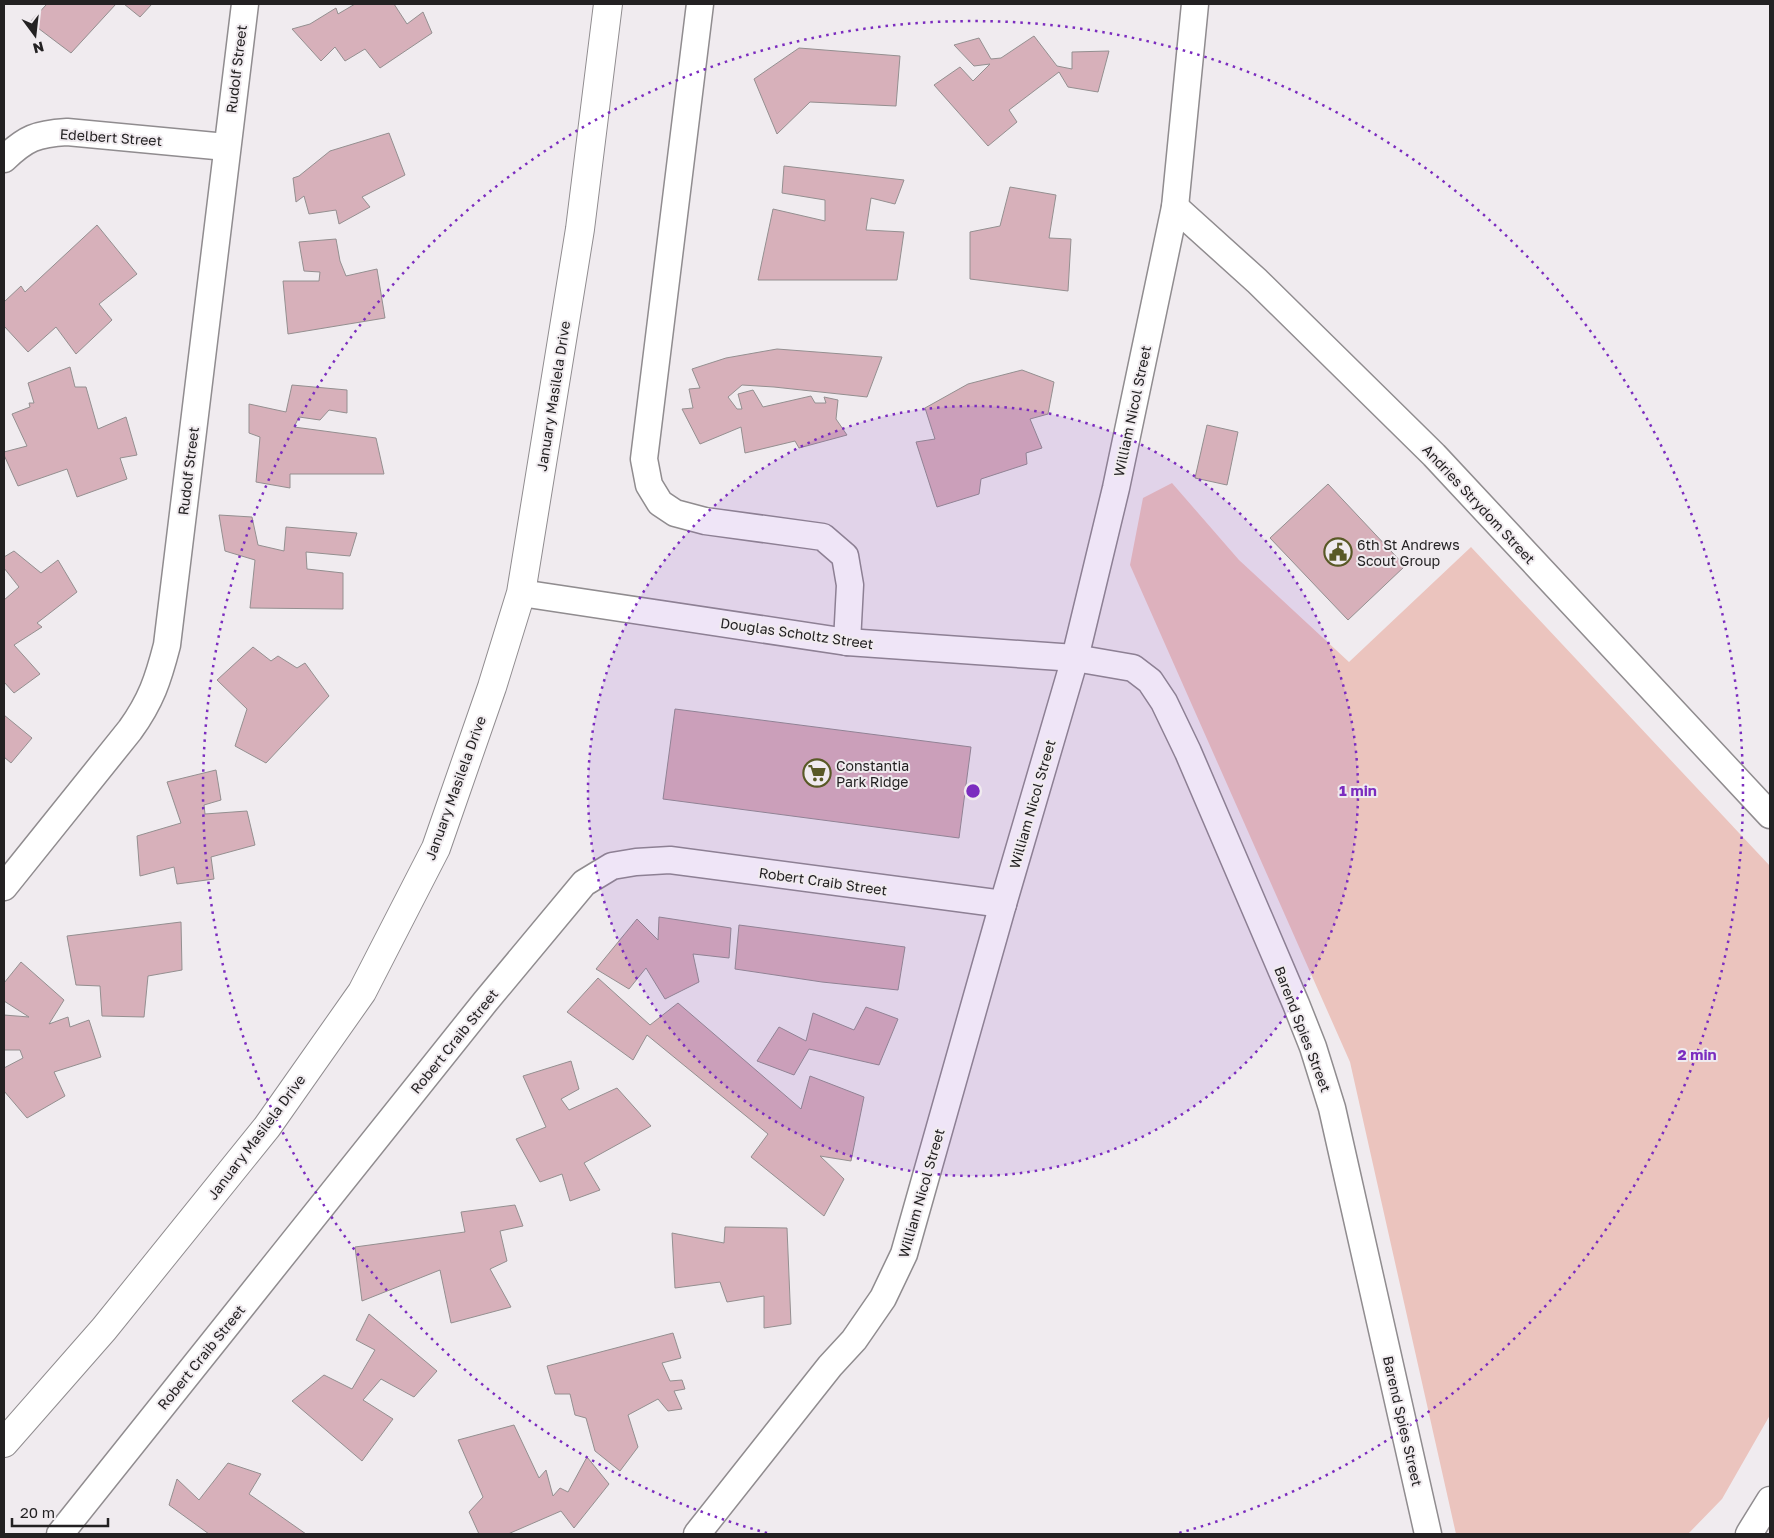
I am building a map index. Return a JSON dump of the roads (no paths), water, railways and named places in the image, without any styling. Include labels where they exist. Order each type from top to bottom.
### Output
[{"type":"main road","name":"January Masilela Drive","points":[[4,1443],[104,1329],[267,1127],[362,992],[436,848],[492,686],[521,593],[580,228],[608,4]]},
{"type":"street","name":"Rudolf Street","points":[[4,886],[130,730],[145,709],[158,679],[167,645],[226,147],[245,4]]},
{"type":"street","points":[[700,4],[644,459],[649,485],[660,504],[675,513],[705,521],[823,537],[845,556],[850,584],[847,642]]},
{"type":"street","name":"William Nicol Street","points":[[697,1534],[830,1366],[854,1340],[883,1298],[904,1254],[1074,658],[1116,488],[1175,207],[1195,4]]},
{"type":"street","name":"Edelbert Street","points":[[4,159],[18,145],[48,133],[67,132],[226,147]]},
{"type":"street","name":"Andries Strydom Street","points":[[1175,207],[1257,280],[1434,455],[1770,815]]},
{"type":"street","name":"Douglas Scholtz Street","points":[[521,593],[847,642],[1074,658]]},
{"type":"street","name":"Barend Spies Street","points":[[1074,658],[1133,668],[1150,681],[1164,702],[1188,752],[1296,1004],[1313,1047],[1332,1108],[1428,1534]]},
{"type":"street","name":"Robert Craib Street","points":[[60,1534],[484,1002],[584,883],[612,866],[636,862],[670,860],[1003,904]]},
{"type":"street","points":[[1749,1534],[1770,1500]]},
{"type":"place","name":"6th St Andrews Scout Group","points":[[1338,552]]},
{"type":"place","name":"Constantia Park Ridge","points":[[817,773]]}]
